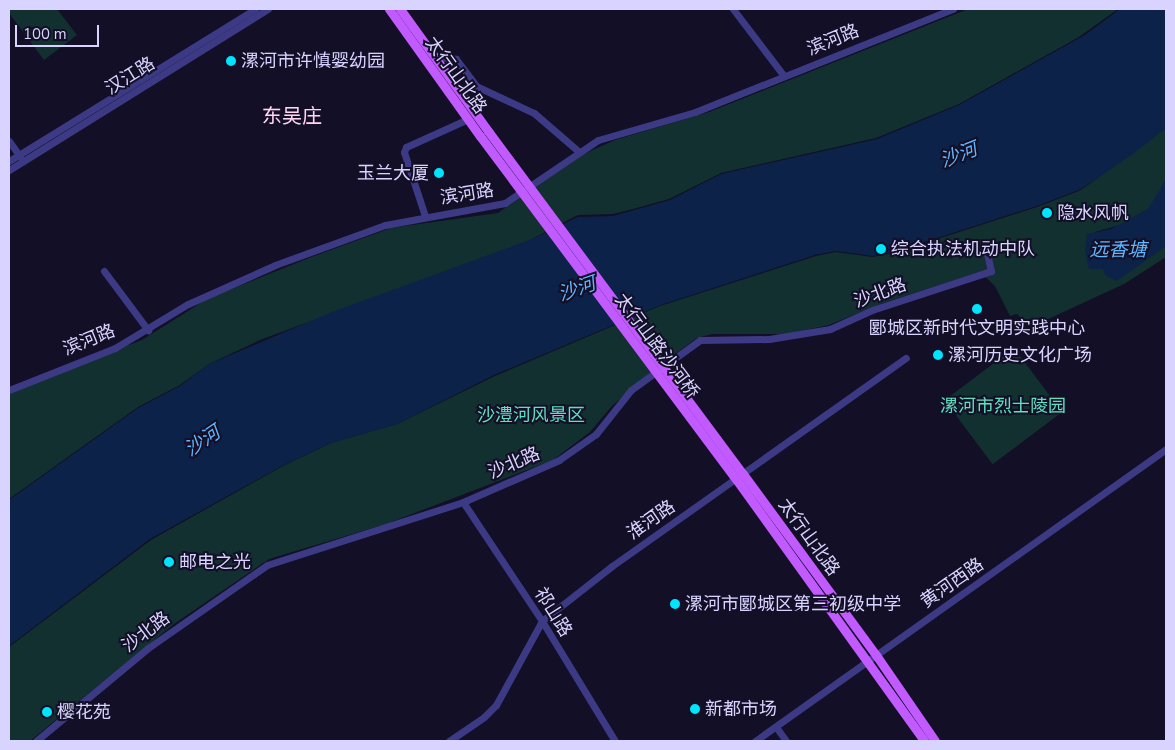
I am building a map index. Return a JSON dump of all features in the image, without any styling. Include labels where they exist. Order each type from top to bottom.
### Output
[{"type":"main road","name":"太行山北路","points":[[389,9],[468,119],[484,133]]},
{"type":"main road","name":"太行山北路","points":[[400,9],[484,133]]},
{"type":"main road","name":"太行山路沙河桥","points":[[484,133],[739,477]]},
{"type":"main road","name":"太行山北路","points":[[739,477],[876,655],[934,741]]},
{"type":"main road","name":"太行山北路","points":[[739,477],[924,741]]},
{"type":"street","name":"汉江路","points":[[9,170],[21,157],[255,9]]},
{"type":"street","name":"汉江路","points":[[9,161],[21,157],[268,9]]},
{"type":"street","points":[[733,9],[784,76]]},
{"type":"street","name":"滨河路","points":[[9,390],[115,348],[217,289],[275,265],[385,225],[425,216],[505,203],[578,151],[598,140],[688,114],[953,9]]},
{"type":"street","points":[[435,58],[456,59],[476,86],[534,113],[578,151]]},
{"type":"street","points":[[425,216],[404,152],[406,147],[468,119]]},
{"type":"street","points":[[9,141],[21,157]]},
{"type":"street","name":"沙北路","points":[[36,741],[148,648],[267,565],[463,502],[572,453],[596,434],[631,390],[700,340],[769,339],[830,328],[872,310],[991,271],[985,245]]},
{"type":"street","points":[[104,271],[148,330]]},
{"type":"street","name":"淮河路","points":[[449,741],[484,717],[496,705],[542,621],[612,566],[906,358]]},
{"type":"street","name":"黄河西路","points":[[755,741],[1166,449]]},
{"type":"street","name":"祁山路","points":[[463,502],[542,621],[615,741]]},
{"type":"street","points":[[776,726],[786,741]]},
{"type":"green space","points":[[9,9],[57,9],[77,35],[44,60],[9,13]]},
{"type":"green space","points":[[968,9],[1118,9],[1079,37],[959,104],[876,138],[721,173],[669,199],[633,209],[613,214],[578,215],[530,240],[260,340],[209,364],[180,385],[138,407],[9,499],[9,394],[32,382],[142,340],[207,299],[309,258],[391,228],[498,213],[586,153],[615,140],[709,112]]},
{"type":"green space","name":"沙澧河风景区","points":[[1166,128],[1166,179],[1156,199],[1148,209],[1120,225],[1095,232],[1098,269],[1147,258],[1166,246],[1166,257],[1124,284],[1031,327],[1017,314],[1010,316],[995,286],[980,272],[883,303],[829,325],[787,334],[712,334],[697,338],[657,367],[612,406],[590,432],[553,460],[386,524],[269,559],[174,624],[30,741],[9,741],[9,647],[151,540],[281,467],[331,443],[397,424],[495,376],[660,306],[816,256],[836,252],[872,257],[894,253],[1040,206],[1081,190]]},
{"type":"green space","name":"漯河市烈士陵园","points":[[1014,348],[1062,412],[993,464],[945,400]]},
{"type":"water","name":"沙河","points":[[1120,9],[1166,9],[1166,128],[1133,154],[1081,189],[1040,205],[894,252],[872,256],[836,251],[815,255],[661,305],[494,375],[397,424],[331,443],[280,467],[150,539],[9,646],[9,500],[138,408],[180,386],[209,364],[332,312],[530,240],[578,217],[613,216],[670,200],[721,174],[877,139],[959,105],[1085,35]]},
{"type":"water","name":"远香塘","points":[[1166,179],[1166,246],[1117,281],[1106,276],[1103,269],[1089,269],[1085,251],[1087,234],[1111,229],[1148,209]]},
{"type":"place","name":"漯河市许慎婴幼园","points":[[231,61]]},
{"type":"place","name":"玉兰大厦","points":[[439,173]]},
{"type":"place","name":"隐水风帆","points":[[1047,213]]},
{"type":"place","name":"综合执法机动中队","points":[[881,249]]},
{"type":"place","name":"郾城区新时代文明实践中心","points":[[977,309]]},
{"type":"place","name":"漯河历史文化广场","points":[[938,355]]},
{"type":"place","name":"邮电之光","points":[[169,562]]},
{"type":"place","name":"漯河市郾城区第三初级中学","points":[[675,604]]},
{"type":"place","name":"新都市场","points":[[695,709]]},
{"type":"place","name":"樱花苑","points":[[47,712]]},
{"type":"district","name":"东吴庄","points":[[292,116]]}]
